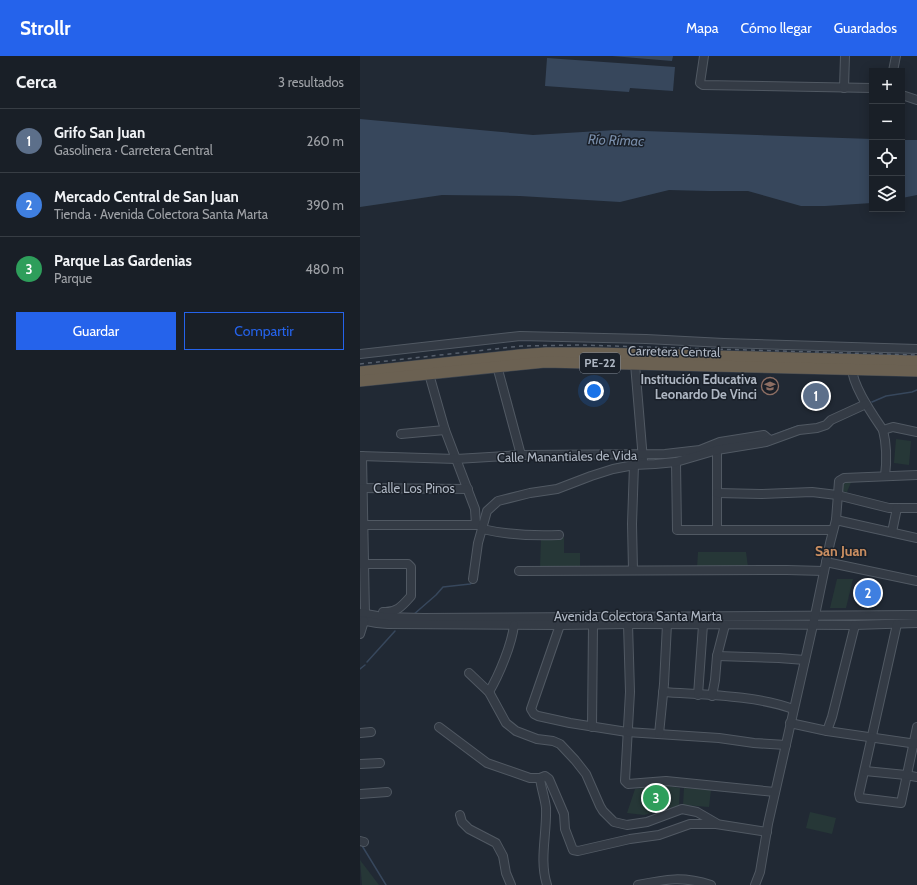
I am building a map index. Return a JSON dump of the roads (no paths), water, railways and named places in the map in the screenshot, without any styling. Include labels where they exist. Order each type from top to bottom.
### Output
[{"type":"highway","name":"Carretera Central","points":[[360,372],[546,353],[788,358],[917,372]]},
{"type":"highway","name":"Carretera Central","points":[[360,382],[545,362],[852,365],[917,362]]},
{"type":"street","points":[[704,56],[700,83],[703,85],[869,88]]},
{"type":"street","points":[[844,88],[845,56]]},
{"type":"street","points":[[894,68],[896,56]]},
{"type":"street","points":[[905,96],[917,100]]},
{"type":"street","points":[[360,354],[520,336],[917,349]]},
{"type":"street","points":[[724,343],[724,356]]},
{"type":"street","points":[[788,358],[789,345]]},
{"type":"street","points":[[635,364],[644,465]]},
{"type":"street","points":[[852,365],[866,404],[883,430],[887,458],[885,476]]},
{"type":"street","points":[[497,366],[520,455]]},
{"type":"street","points":[[429,374],[445,430],[476,509],[481,526]]},
{"type":"street","points":[[473,579],[481,526],[487,511],[498,501],[530,493],[557,489],[598,473],[613,469],[634,465],[676,462],[717,450],[755,444],[800,430],[817,428],[826,425],[831,420],[866,404]]},
{"type":"street","points":[[907,430],[917,424]]},
{"type":"street","points":[[883,430],[893,427],[917,432]]},
{"type":"street","points":[[401,434],[445,430]]},
{"type":"street","name":"Calle Manantiales de Vida","points":[[361,456],[456,459],[520,455],[643,455],[700,450],[720,442],[764,435],[770,440]]},
{"type":"street","points":[[717,450],[717,530]]},
{"type":"street","points":[[360,634],[363,616],[361,456]]},
{"type":"street","points":[[676,462],[677,530],[833,530]]},
{"type":"street","points":[[633,570],[632,524],[634,465]]},
{"type":"street","points":[[755,885],[760,872],[775,792],[814,625],[824,571],[836,520],[839,481],[844,478],[917,475]]},
{"type":"street","name":"Calle Los Pinos","points":[[361,488],[468,489]]},
{"type":"street","points":[[717,493],[761,494],[812,492],[838,495],[889,508],[917,508]]},
{"type":"street","points":[[892,532],[897,508]]},
{"type":"street","points":[[836,520],[917,538]]},
{"type":"street","points":[[362,525],[481,526],[518,535],[538,537],[559,535]]},
{"type":"street","points":[[826,562],[917,581]]},
{"type":"street","points":[[362,564],[408,564],[411,567],[411,596],[402,606],[391,613],[363,616]]},
{"type":"street","points":[[519,570],[824,571]]},
{"type":"street","name":"Avenida Colectora Santa Marta","points":[[363,616],[383,618],[423,618],[917,615]]},
{"type":"street","name":"Avenida Colectora Santa Marta","points":[[363,616],[388,624],[514,624],[560,626],[628,624],[855,625],[917,623]]},
{"type":"street","points":[[489,692],[513,633],[514,624]]},
{"type":"street","points":[[628,624],[630,692],[625,781],[628,784],[666,781],[775,792]]},
{"type":"street","points":[[659,734],[667,624]]},
{"type":"street","points":[[897,624],[871,737],[859,794],[860,798],[901,803],[906,775],[915,743],[917,727]]},
{"type":"street","points":[[592,727],[594,689],[593,625]]},
{"type":"street","points":[[698,695],[703,625]]},
{"type":"street","points":[[712,696],[717,656],[725,625]]},
{"type":"street","points":[[827,731],[832,717],[855,625]]},
{"type":"street","points":[[560,626],[531,709],[534,714],[592,727],[627,732],[719,738],[754,744],[786,745]]},
{"type":"street","points":[[717,656],[805,660]]},
{"type":"street","points":[[469,673],[489,692],[506,723],[516,731],[536,739],[553,741],[560,744],[586,774],[600,806],[614,822],[626,825],[646,822],[682,809],[698,812],[716,824]]},
{"type":"street","points":[[663,692],[724,696],[779,703],[794,709]]},
{"type":"street","points":[[790,723],[827,731],[915,743]]},
{"type":"street","points":[[439,727],[487,763],[530,778],[540,778],[545,776],[548,778],[564,814],[565,829],[573,850],[578,851],[630,839],[659,835],[690,824],[716,824],[767,832]]},
{"type":"street","points":[[360,733],[371,732]]},
{"type":"street","points":[[360,764],[380,763]]},
{"type":"street","points":[[865,771],[917,777]]},
{"type":"street","points":[[540,778],[546,810],[543,840],[543,864],[547,885]]},
{"type":"street","points":[[360,794],[386,792]]},
{"type":"street","points":[[460,815],[462,822],[469,829],[496,843],[503,856],[506,873],[511,885]]},
{"type":"street","points":[[638,885],[679,878],[697,880],[711,885]]},
{"type":"water","points":[[612,56],[673,56],[672,61]]},
{"type":"water","points":[[547,58],[675,67],[673,91],[630,88],[629,92],[545,86]]},
{"type":"water","name":"Río Rímac","points":[[360,119],[533,135],[616,130],[869,139],[869,203],[801,206],[748,191],[669,190],[620,202],[520,196],[442,195],[360,207]]},
{"type":"water","points":[[905,140],[917,140],[917,195],[905,197]]},
{"type":"waterway","points":[[872,402],[886,396],[917,390]]},
{"type":"waterway","points":[[771,436],[798,426]]},
{"type":"waterway","points":[[664,459],[680,456]]},
{"type":"waterway","points":[[413,615],[443,587],[470,584],[474,582]]},
{"type":"waterway","points":[[367,662],[395,631]]},
{"type":"waterway","points":[[360,669],[365,665]]},
{"type":"waterway","points":[[361,844],[386,885]]},
{"type":"railway","points":[[360,364],[521,346],[579,345],[917,355]]},
{"type":"place","name":"Institución Educativa Leonardo De Vinci","points":[[770,386]]},
{"type":"place","name":"Grifo San Juan","points":[[816,396]]},
{"type":"place","name":"Mercado Central de San Juan","points":[[868,593]]},
{"type":"place","name":"Parque Las Gardenias","points":[[656,798]]},
{"type":"district","name":"San Juan","points":[[841,551]]}]
